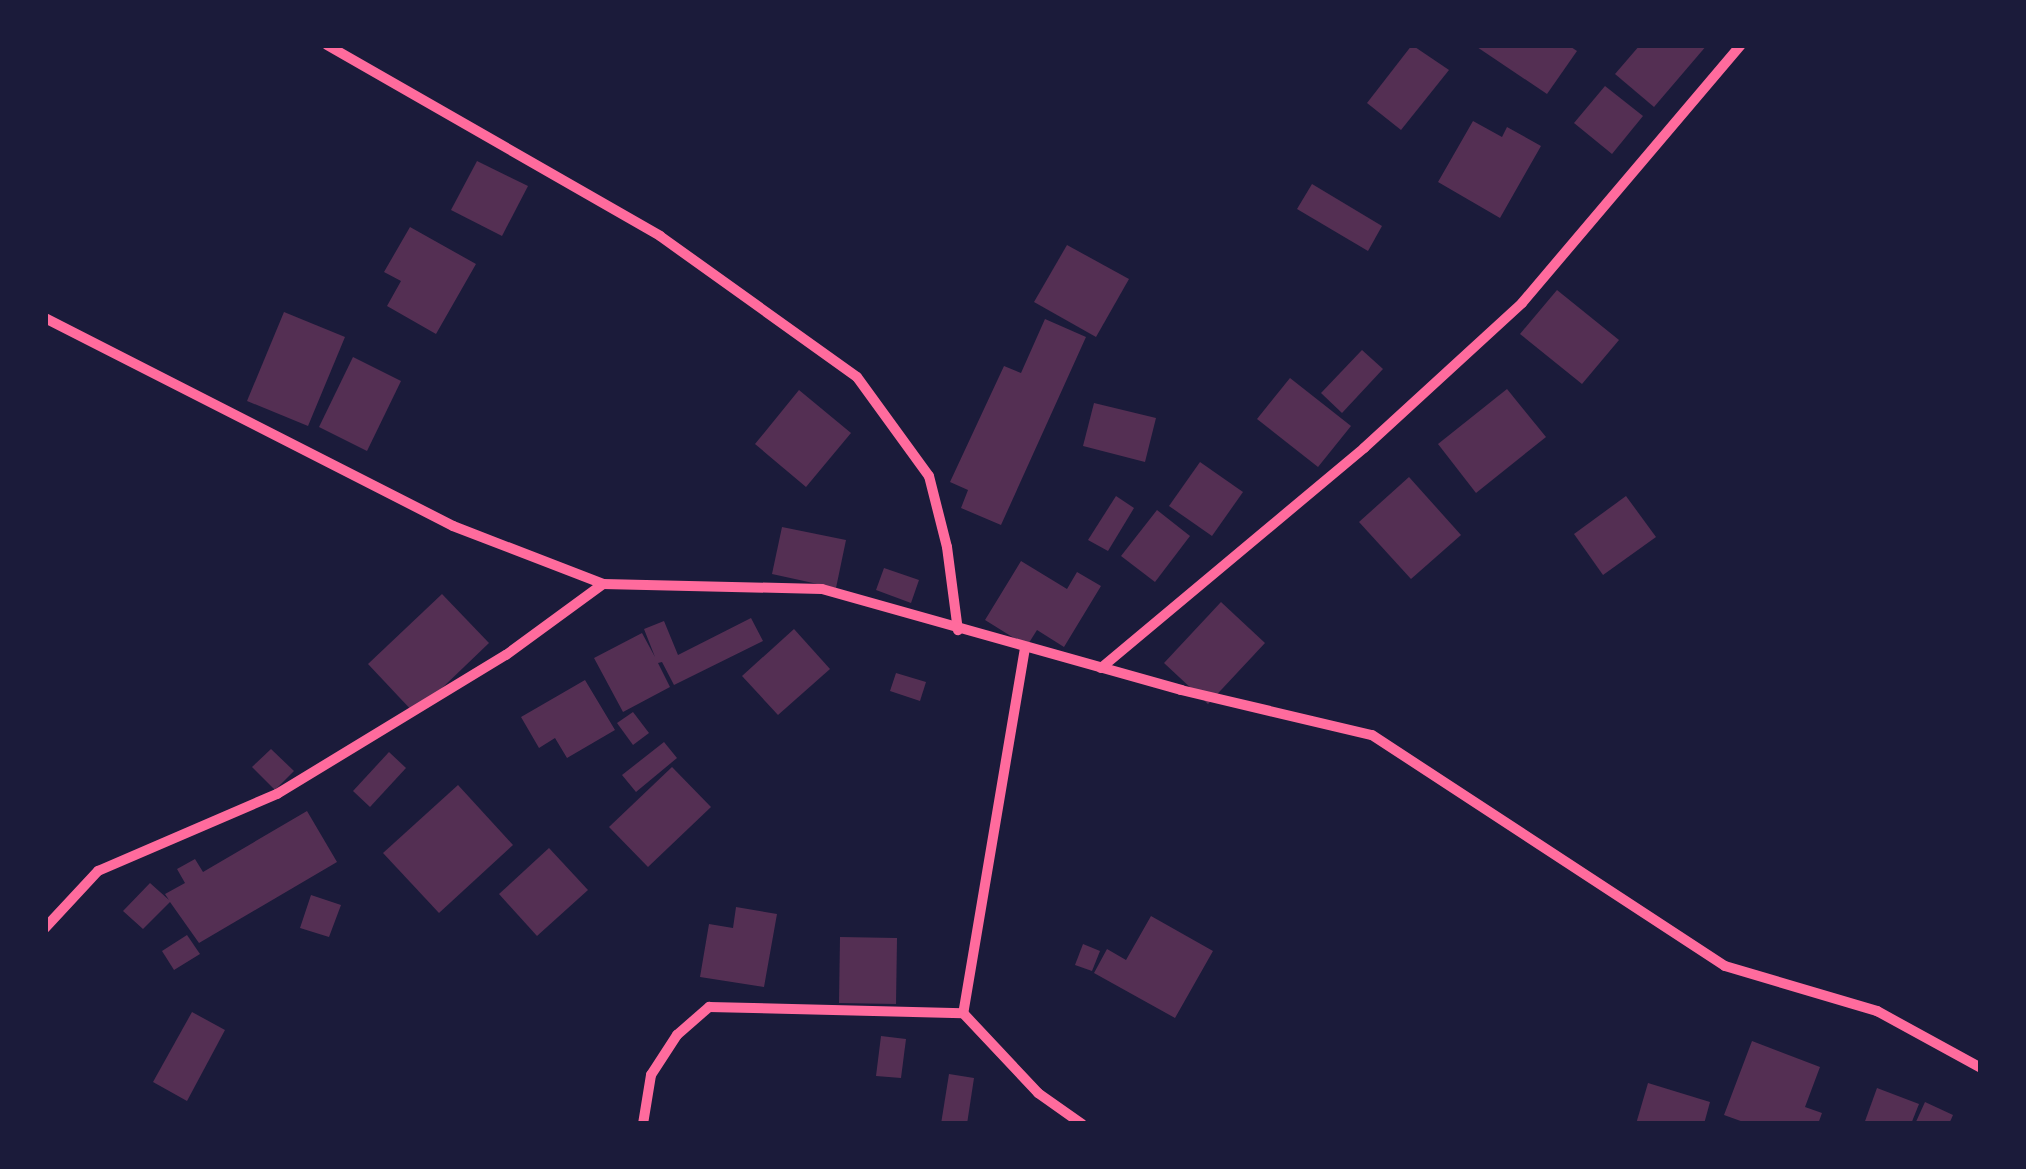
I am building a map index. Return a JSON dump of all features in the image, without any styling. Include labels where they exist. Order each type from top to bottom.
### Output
[{"type":"street","points":[[327,45],[660,236],[858,377],[930,476],[947,547],[958,630]]},
{"type":"street","points":[[1101,668],[1364,448],[1522,303],[1741,45]]},
{"type":"street","points":[[45,318],[453,526],[603,584],[822,589],[1025,648],[1372,735],[1726,966],[1877,1011],[1981,1068]]},
{"type":"street","points":[[45,928],[98,871],[277,794],[506,655],[603,584]]},
{"type":"street","points":[[963,1013],[1025,648]]},
{"type":"street","points":[[643,1124],[651,1075],[678,1035],[709,1007],[963,1013],[1038,1093],[1082,1124]]},
{"type":"building","points":[[1412,45],[1449,70],[1401,130],[1367,103]]},
{"type":"building","points":[[1474,45],[1568,45],[1577,51],[1547,94]]},
{"type":"building","points":[[1640,45],[1707,45],[1654,107],[1615,74]]},
{"type":"building","points":[[1605,86],[1643,116],[1612,154],[1574,123]]},
{"type":"building","points":[[1473,121],[1502,137],[1507,127],[1541,146],[1500,218],[1438,182]]},
{"type":"building","points":[[477,161],[528,186],[502,236],[451,210]]},
{"type":"building","points":[[1312,184],[1382,226],[1368,251],[1297,209]]},
{"type":"building","points":[[410,227],[476,264],[436,334],[387,306],[401,281],[384,272]]},
{"type":"building","points":[[1067,245],[1129,279],[1096,337],[1034,302]]},
{"type":"building","points":[[1557,290],[1619,340],[1582,384],[1520,334]]},
{"type":"building","points":[[284,312],[345,337],[308,426],[247,401]]},
{"type":"building","points":[[1045,319],[1086,337],[1001,525],[961,508],[968,490],[950,482],[1004,366],[1021,373]]},
{"type":"building","points":[[1362,350],[1383,369],[1342,413],[1321,393]]},
{"type":"building","points":[[353,357],[401,381],[367,451],[319,427]]},
{"type":"building","points":[[1290,378],[1351,426],[1318,467],[1257,419]]},
{"type":"building","points":[[1507,389],[1546,437],[1476,493],[1438,444]]},
{"type":"building","points":[[799,390],[851,433],[806,487],[755,444]]},
{"type":"building","points":[[1094,403],[1156,418],[1145,462],[1083,446]]},
{"type":"building","points":[[1200,462],[1243,492],[1212,536],[1169,506]]},
{"type":"building","points":[[1409,477],[1461,535],[1411,579],[1359,522]]},
{"type":"building","points":[[1116,496],[1134,508],[1108,551],[1088,540]]},
{"type":"building","points":[[1626,496],[1656,537],[1603,575],[1574,534]]},
{"type":"building","points":[[1157,510],[1190,536],[1155,582],[1121,556]]},
{"type":"building","points":[[782,527],[846,540],[836,588],[772,574]]},
{"type":"building","points":[[1021,561],[1067,589],[1077,572],[1101,586],[1064,647],[1037,630],[1027,646],[985,620]]},
{"type":"building","points":[[884,568],[919,580],[911,603],[876,590]]},
{"type":"building","points":[[442,594],[489,643],[415,714],[368,664]]},
{"type":"building","points":[[1221,602],[1265,643],[1208,704],[1164,663]]},
{"type":"building","points":[[751,618],[763,641],[674,685],[662,662],[658,663],[670,687],[623,712],[594,658],[642,633],[655,657],[644,629],[664,621],[678,655]]},
{"type":"building","points":[[794,629],[830,669],[778,715],[742,676]]},
{"type":"building","points":[[896,673],[926,682],[920,701],[890,691]]},
{"type":"building","points":[[585,680],[615,730],[567,758],[555,738],[539,748],[521,717]]},
{"type":"building","points":[[633,712],[649,733],[633,745],[617,723]]},
{"type":"building","points":[[664,742],[677,758],[636,792],[622,775]]},
{"type":"building","points":[[271,749],[294,771],[275,790],[252,767]]},
{"type":"building","points":[[389,752],[406,768],[370,807],[353,791]]},
{"type":"building","points":[[672,767],[711,807],[648,867],[609,827]]},
{"type":"building","points":[[458,785],[513,845],[439,913],[383,853]]},
{"type":"building","points":[[307,811],[337,862],[199,943],[170,902],[143,929],[123,911],[150,883],[169,900],[165,894],[185,883],[177,869],[195,859],[203,872]]},
{"type":"building","points":[[549,848],[588,890],[537,936],[499,894]]},
{"type":"building","points":[[311,895],[341,905],[329,937],[300,928]]},
{"type":"building","points":[[736,907],[777,914],[764,987],[700,977],[709,924],[733,928]]},
{"type":"building","points":[[1151,916],[1213,951],[1175,1018],[1094,973],[1107,949],[1126,960]]},
{"type":"building","points":[[187,935],[200,954],[174,970],[162,951]]},
{"type":"building","points":[[840,937],[897,938],[896,1004],[839,1003]]},
{"type":"building","points":[[1083,944],[1100,951],[1092,971],[1075,965]]},
{"type":"building","points":[[192,1012],[225,1030],[187,1101],[153,1082]]},
{"type":"building","points":[[881,1036],[906,1039],[901,1078],[876,1076]]},
{"type":"building","points":[[1752,1041],[1820,1067],[1805,1107],[1822,1113],[1818,1124],[1749,1124],[1724,1115]]},
{"type":"building","points":[[949,1074],[974,1078],[967,1124],[941,1124]]},
{"type":"building","points":[[1648,1083],[1710,1102],[1704,1124],[1636,1124]]},
{"type":"building","points":[[1877,1088],[1919,1104],[1911,1124],[1864,1124]]},
{"type":"building","points":[[1925,1102],[1953,1115],[1949,1124],[1915,1124]]}]
